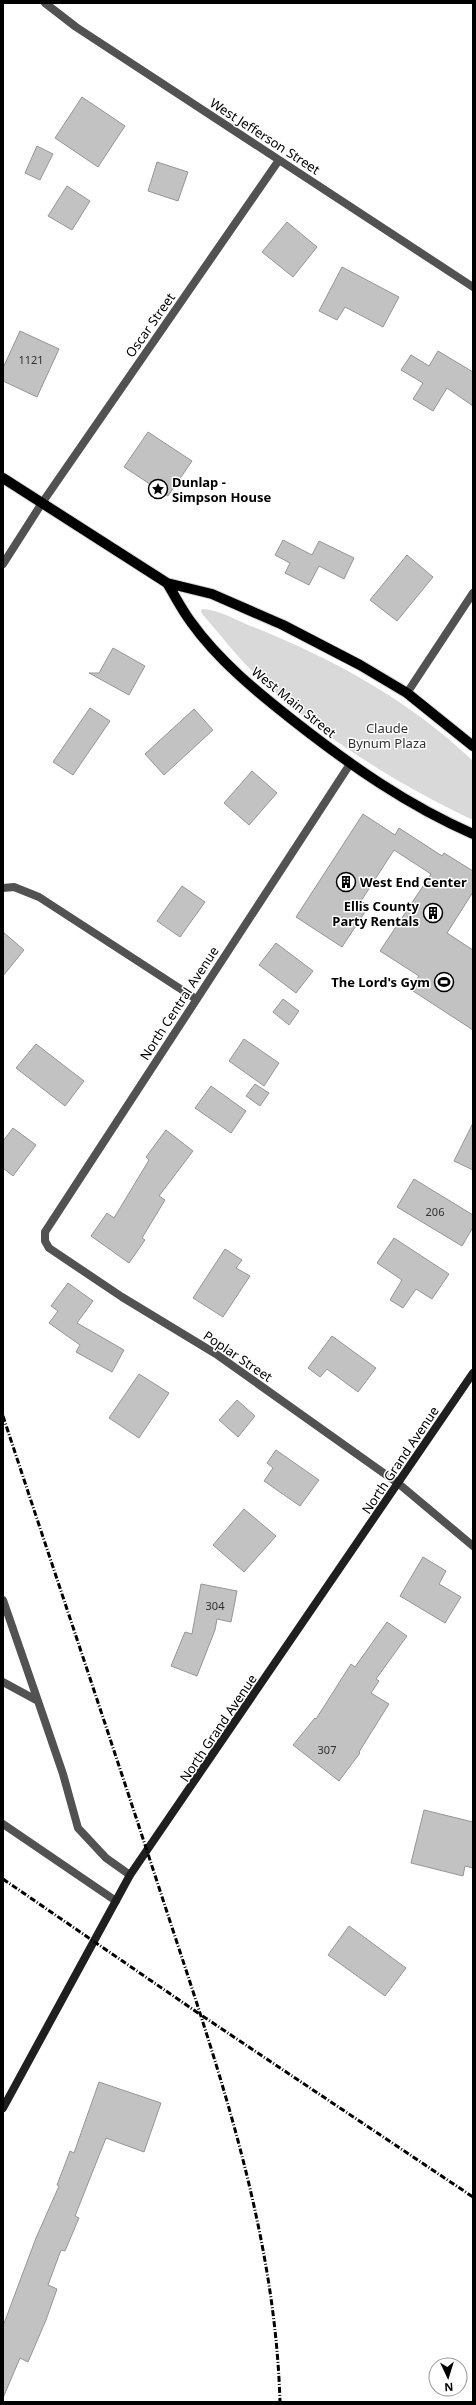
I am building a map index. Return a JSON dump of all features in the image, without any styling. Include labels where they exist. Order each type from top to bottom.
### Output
[{"type":"main road","name":"West Main Street","points":[[3,478],[167,583],[212,594],[283,625],[360,665],[406,693],[473,746]]},
{"type":"main road","name":"West Main Street","points":[[167,583],[190,622],[222,658],[262,696],[350,764],[396,794],[473,834]]},
{"type":"main road","name":"North Grand Avenue","points":[[3,2108],[130,1875],[473,1374]]},
{"type":"street","name":"West Jefferson Street","points":[[45,3],[76,27],[473,287]]},
{"type":"street","name":"Oscar Street","points":[[3,564],[42,504],[278,160]]},
{"type":"street","points":[[406,693],[473,593]]},
{"type":"street","name":"North Central Avenue","points":[[59,1254],[49,1248],[45,1241],[45,1232],[350,764]]},
{"type":"street","points":[[3,888],[14,887],[39,897],[196,999]]},
{"type":"street","name":"Poplar Street","points":[[59,1254],[122,1297],[216,1354],[399,1484],[473,1546]]},
{"type":"street","points":[[3,1600],[63,1774],[78,1828],[106,1858],[130,1875]]},
{"type":"street","points":[[3,1682],[38,1701]]},
{"type":"street","points":[[3,1824],[116,1902]]},
{"type":"green space","name":"Claude Bynum Plaza","points":[[202,609],[208,609],[225,615],[309,651],[338,666],[395,700],[448,739],[473,761],[473,820],[384,772],[356,754],[302,715],[251,670],[203,615],[201,612]]},
{"type":"building","points":[[82,97],[125,126],[98,167],[55,138]]},
{"type":"building","points":[[37,146],[53,154],[40,180],[25,173]]},
{"type":"building","points":[[157,162],[188,172],[178,201],[148,191]]},
{"type":"building","points":[[67,186],[90,201],[72,230],[48,216]]},
{"type":"building","points":[[287,222],[317,247],[293,277],[262,252]]},
{"type":"building","points":[[342,267],[399,297],[383,327],[345,307],[337,320],[319,311]]},
{"type":"building","points":[[20,331],[59,349],[37,397],[3,381],[3,368]]},
{"type":"building","points":[[438,351],[473,372],[473,406],[447,388],[433,411],[413,399],[423,383],[401,370],[411,355],[429,366]]},
{"type":"building","points":[[148,432],[192,461],[168,496],[124,467]]},
{"type":"building","points":[[283,540],[312,555],[319,541],[354,558],[344,579],[319,566],[309,585],[285,573],[290,563],[275,555]]},
{"type":"building","points":[[407,555],[433,577],[397,621],[370,600]]},
{"type":"building","points":[[113,648],[145,666],[129,695],[89,673],[99,673]]},
{"type":"building","points":[[90,708],[110,721],[73,775],[53,762]]},
{"type":"building","points":[[194,709],[213,730],[164,775],[145,754]]},
{"type":"building","points":[[252,771],[277,793],[249,825],[224,803]]},
{"type":"building","points":[[363,814],[395,835],[399,828],[442,856],[444,853],[473,871],[473,892],[447,933],[473,950],[473,1030],[410,989],[419,976],[380,951],[431,874],[394,850],[361,901],[369,906],[342,947],[296,917]]},
{"type":"building","points":[[182,886],[205,902],[180,937],[157,921]]},
{"type":"building","points":[[3,932],[24,950],[3,976]]},
{"type":"building","points":[[276,943],[313,971],[296,993],[259,965]]},
{"type":"building","points":[[283,999],[299,1011],[289,1025],[273,1012]]},
{"type":"building","points":[[244,1039],[279,1063],[264,1086],[229,1061]]},
{"type":"building","points":[[36,1044],[84,1081],[65,1106],[16,1068]]},
{"type":"building","points":[[255,1084],[269,1093],[260,1106],[246,1096]]},
{"type":"building","points":[[211,1086],[246,1111],[231,1133],[195,1108]]},
{"type":"building","points":[[473,1123],[473,1170],[454,1161]]},
{"type":"building","points":[[13,1128],[36,1145],[13,1176],[3,1168],[3,1141]]},
{"type":"building","points":[[166,1130],[193,1151],[159,1196],[165,1200],[142,1238],[145,1240],[129,1263],[91,1236],[107,1213],[114,1218],[149,1160],[146,1157]]},
{"type":"building","points":[[414,1179],[473,1215],[473,1227],[462,1246],[397,1207]]},
{"type":"building","points":[[394,1238],[449,1274],[432,1299],[416,1289],[403,1308],[390,1300],[402,1280],[377,1263]]},
{"type":"building","points":[[225,1249],[242,1260],[236,1268],[250,1276],[223,1317],[193,1298]]},
{"type":"building","points":[[68,1283],[93,1301],[77,1323],[124,1350],[112,1372],[76,1352],[80,1345],[49,1323],[58,1311],[51,1306]]},
{"type":"building","points":[[332,1336],[376,1368],[358,1392],[327,1369],[320,1377],[308,1368]]},
{"type":"building","points":[[139,1374],[169,1393],[139,1438],[109,1418]]},
{"type":"building","points":[[237,1400],[255,1416],[238,1437],[219,1420]]},
{"type":"building","points":[[276,1450],[319,1480],[300,1506],[264,1481],[273,1468],[267,1463]]},
{"type":"building","points":[[244,1509],[276,1536],[244,1572],[213,1545]]},
{"type":"building","points":[[423,1557],[446,1571],[439,1584],[461,1597],[445,1623],[400,1596]]},
{"type":"building","points":[[201,1584],[237,1591],[231,1622],[217,1619],[215,1630],[197,1676],[171,1666],[185,1632],[192,1634]]},
{"type":"building","points":[[387,1622],[407,1636],[376,1679],[379,1681],[371,1693],[389,1704],[359,1752],[360,1753],[339,1781],[293,1745],[315,1718],[316,1719],[351,1664],[355,1667]]},
{"type":"building","points":[[424,1810],[473,1822],[473,1868],[465,1866],[463,1876],[411,1863]]},
{"type":"building","points":[[349,1926],[406,1968],[385,1996],[328,1955]]},
{"type":"building","points":[[99,2082],[161,2103],[144,2152],[106,2138],[75,2216],[79,2218],[65,2251],[61,2250],[48,2285],[57,2289],[46,2320],[28,2362],[20,2358],[3,2398],[3,2326],[36,2238],[59,2186],[57,2185],[70,2151],[74,2153]]},
{"type":"railway","points":[[3,1416],[205,2028],[223,2089],[255,2212],[267,2275],[276,2338],[280,2402]]},
{"type":"railway","points":[[3,1879],[201,2015],[473,2197]]},
{"type":"place","name":"Dunlap - Simpson House","points":[[158,489]]},
{"type":"place","name":"West End Center","points":[[346,882]]},
{"type":"place","name":"Ellis County Party Rentals","points":[[433,913]]},
{"type":"place","name":"The Lord's Gym","points":[[444,982]]}]
